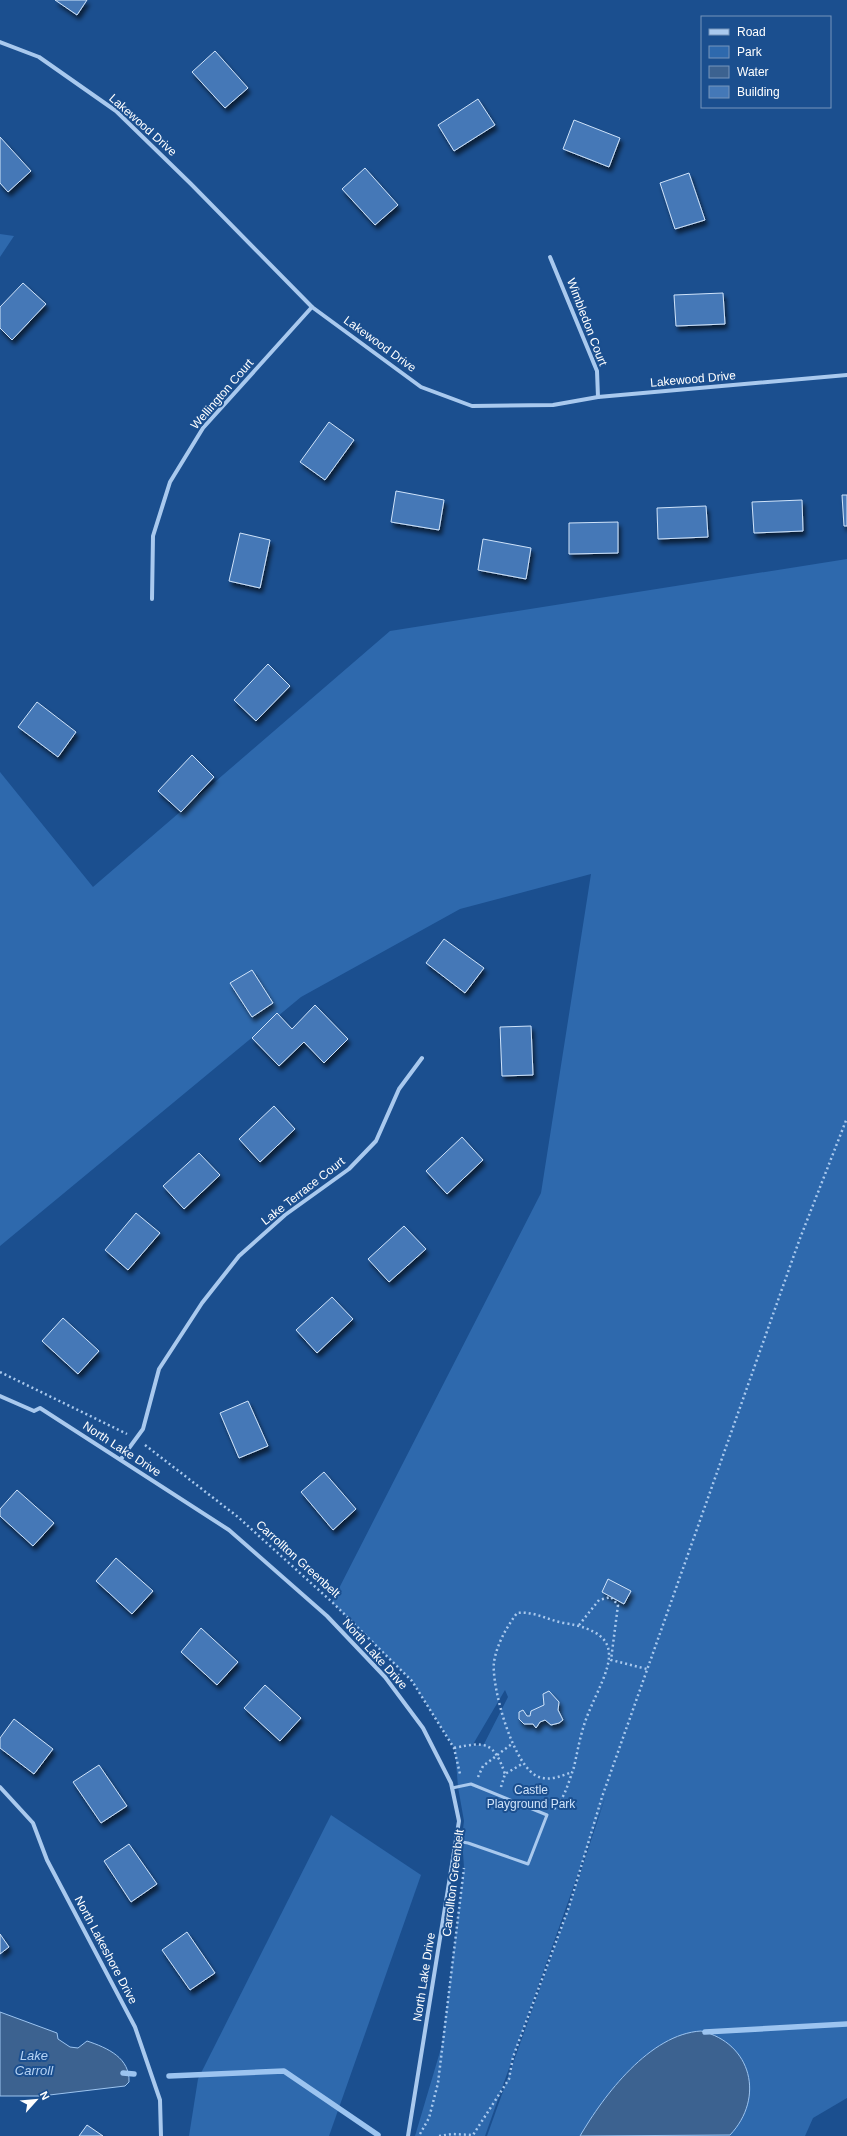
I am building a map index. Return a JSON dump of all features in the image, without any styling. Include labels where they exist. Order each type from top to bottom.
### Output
[{"type":"street","name":"Lakewood Drive","points":[[0,42],[39,56],[116,111],[191,184],[312,307],[421,387],[472,406],[553,404],[598,397],[847,375]]},
{"type":"street","name":"Wimbledon Court","points":[[550,257],[597,371],[598,397]]},
{"type":"street","name":"Wellington Court","points":[[152,599],[152,536],[170,482],[203,428],[312,307]]},
{"type":"street","name":"Lake Terrace Court","points":[[121,1459],[143,1429],[159,1369],[202,1304],[239,1256],[286,1214],[349,1169],[376,1140],[399,1089],[422,1058]]},
{"type":"street","name":"North Lake Drive","points":[[0,1396],[34,1411],[40,1408],[229,1530],[327,1616],[385,1677],[423,1728],[452,1788],[459,1821],[408,2136]]},
{"type":"street","name":"North Lakeshore Drive","points":[[0,1787],[33,1823],[47,1860],[135,2026],[160,2100],[161,2136]]},
{"type":"lane","points":[[452,1788],[471,1784],[547,1815],[528,1864],[468,1843],[456,1841]]},
{"type":"path","points":[[438,2136],[453,2134],[473,2136],[509,2079],[513,2057],[569,1908],[602,1797],[647,1669],[799,1241],[847,1118]]},
{"type":"path","name":"Carrollton Greenbelt","points":[[0,1372],[136,1438],[238,1517],[332,1602],[412,1681],[454,1748],[462,1786]]},
{"type":"path","points":[[561,1802],[572,1772],[582,1729],[610,1660],[618,1605],[610,1597],[599,1600],[579,1625]]},
{"type":"path","points":[[572,1772],[556,1778],[539,1777],[522,1764],[513,1743],[495,1687],[494,1663],[499,1644],[508,1625],[517,1614],[524,1612],[538,1614],[559,1622],[579,1625],[602,1636],[608,1646],[610,1660]]},
{"type":"path","points":[[610,1660],[647,1669]]},
{"type":"path","points":[[454,1748],[479,1743],[499,1754],[506,1774],[522,1764]]},
{"type":"path","points":[[483,1766],[513,1743]]},
{"type":"path","name":"Carrollton Greenbelt","points":[[419,2136],[429,2118],[438,2083],[468,1843]]},
{"type":"green space","points":[[0,234],[14,236],[0,257]]},
{"type":"green space","name":"Castle Playground Park","points":[[847,559],[847,2098],[813,2118],[805,2136],[487,2136],[569,1907],[606,1795],[485,2136],[415,2136],[442,2045],[464,1868],[462,1837],[464,1821],[458,1787],[455,1749],[412,1681],[332,1602],[541,1193],[591,874],[460,909],[301,997],[0,1246],[0,772],[93,887],[390,631]],"holes":[[[505,1690],[508,1697],[484,1744],[472,1746]]]},
{"type":"green space","points":[[331,1815],[421,1875],[329,2136],[189,2136],[198,2079]]},
{"type":"water","name":"Lake Carroll","points":[[0,2012],[57,2033],[58,2039],[70,2047],[78,2048],[87,2041],[103,2047],[122,2060],[126,2066],[129,2082],[125,2086],[41,2096],[0,2096]]},
{"type":"water","points":[[701,2031],[718,2037],[732,2047],[742,2059],[748,2074],[750,2089],[747,2105],[741,2120],[730,2135],[580,2136],[602,2103],[630,2069],[664,2043],[682,2035]]},
{"type":"building","points":[[55,0],[87,0],[77,15]]},
{"type":"building","points":[[215,51],[248,88],[225,108],[192,72]]},
{"type":"building","points":[[478,99],[495,125],[454,151],[438,125]]},
{"type":"building","points":[[574,120],[620,138],[609,167],[563,149]]},
{"type":"building","points":[[0,137],[31,171],[8,192],[0,183]]},
{"type":"building","points":[[365,168],[398,205],[375,225],[342,189]]},
{"type":"building","points":[[689,173],[705,220],[675,229],[660,183]]},
{"type":"building","points":[[23,283],[46,304],[12,340],[0,328],[0,307]]},
{"type":"building","points":[[723,293],[725,324],[676,326],[674,295]]},
{"type":"building","points":[[329,422],[354,440],[325,480],[300,462]]},
{"type":"building","points":[[396,491],[444,500],[439,530],[391,522]]},
{"type":"building","points":[[842,495],[847,495],[847,526],[844,526]]},
{"type":"building","points":[[802,500],[803,531],[754,533],[752,502]]},
{"type":"building","points":[[706,506],[708,537],[658,539],[657,508]]},
{"type":"building","points":[[618,522],[618,553],[569,554],[569,523]]},
{"type":"building","points":[[240,533],[270,540],[260,588],[229,581]]},
{"type":"building","points":[[483,539],[531,548],[526,579],[478,570]]},
{"type":"building","points":[[268,664],[290,686],[256,721],[234,700]]},
{"type":"building","points":[[37,702],[76,732],[58,757],[18,727]]},
{"type":"building","points":[[192,755],[214,777],[181,812],[158,791]]},
{"type":"building","points":[[444,939],[484,968],[465,993],[426,963]]},
{"type":"building","points":[[252,970],[273,1003],[252,1017],[230,983]]},
{"type":"building","points":[[315,1005],[348,1039],[324,1063],[304,1042],[279,1066],[252,1038],[277,1013],[292,1029]]},
{"type":"building","points":[[531,1026],[533,1075],[502,1076],[500,1027]]},
{"type":"building","points":[[274,1106],[295,1129],[260,1162],[239,1139]]},
{"type":"building","points":[[462,1137],[483,1160],[447,1194],[426,1171]]},
{"type":"building","points":[[199,1153],[220,1175],[184,1209],[163,1186]]},
{"type":"building","points":[[136,1213],[160,1233],[128,1270],[105,1250]]},
{"type":"building","points":[[404,1226],[426,1249],[389,1282],[368,1259]]},
{"type":"building","points":[[332,1297],[353,1319],[317,1353],[296,1330]]},
{"type":"building","points":[[63,1318],[99,1351],[78,1374],[42,1341]]},
{"type":"building","points":[[248,1401],[268,1446],[239,1458],[220,1413]]},
{"type":"building","points":[[324,1472],[356,1509],[333,1530],[301,1492]]},
{"type":"building","points":[[17,1490],[54,1523],[33,1546],[0,1516],[0,1509]]},
{"type":"building","points":[[116,1558],[153,1591],[132,1614],[96,1581]]},
{"type":"building","points":[[608,1579],[631,1591],[624,1604],[602,1592]]},
{"type":"building","points":[[201,1628],[238,1662],[217,1685],[181,1652]]},
{"type":"building","points":[[265,1685],[301,1718],[280,1741],[244,1708]]},
{"type":"building","points":[[549,1691],[559,1702],[558,1710],[563,1720],[559,1723],[551,1725],[545,1720],[540,1722],[536,1728],[533,1724],[524,1724],[519,1719],[519,1712],[523,1710],[527,1716],[530,1716],[531,1711],[544,1705],[543,1694]]},
{"type":"building","points":[[14,1719],[53,1749],[34,1774],[0,1748],[0,1738]]},
{"type":"building","points":[[99,1765],[127,1806],[101,1823],[73,1782]]},
{"type":"building","points":[[129,1844],[157,1884],[131,1902],[104,1861]]},
{"type":"building","points":[[187,1932],[215,1973],[190,1990],[162,1950]]},
{"type":"building","points":[[0,1934],[9,1947],[0,1954]]},
{"type":"building","points":[[87,2125],[103,2136],[79,2136]]},
{"type":"waterway","points":[[705,2032],[847,2024]]},
{"type":"waterway","points":[[169,2076],[284,2071],[378,2135]]},
{"type":"waterway","points":[[123,2073],[134,2074]]}]
